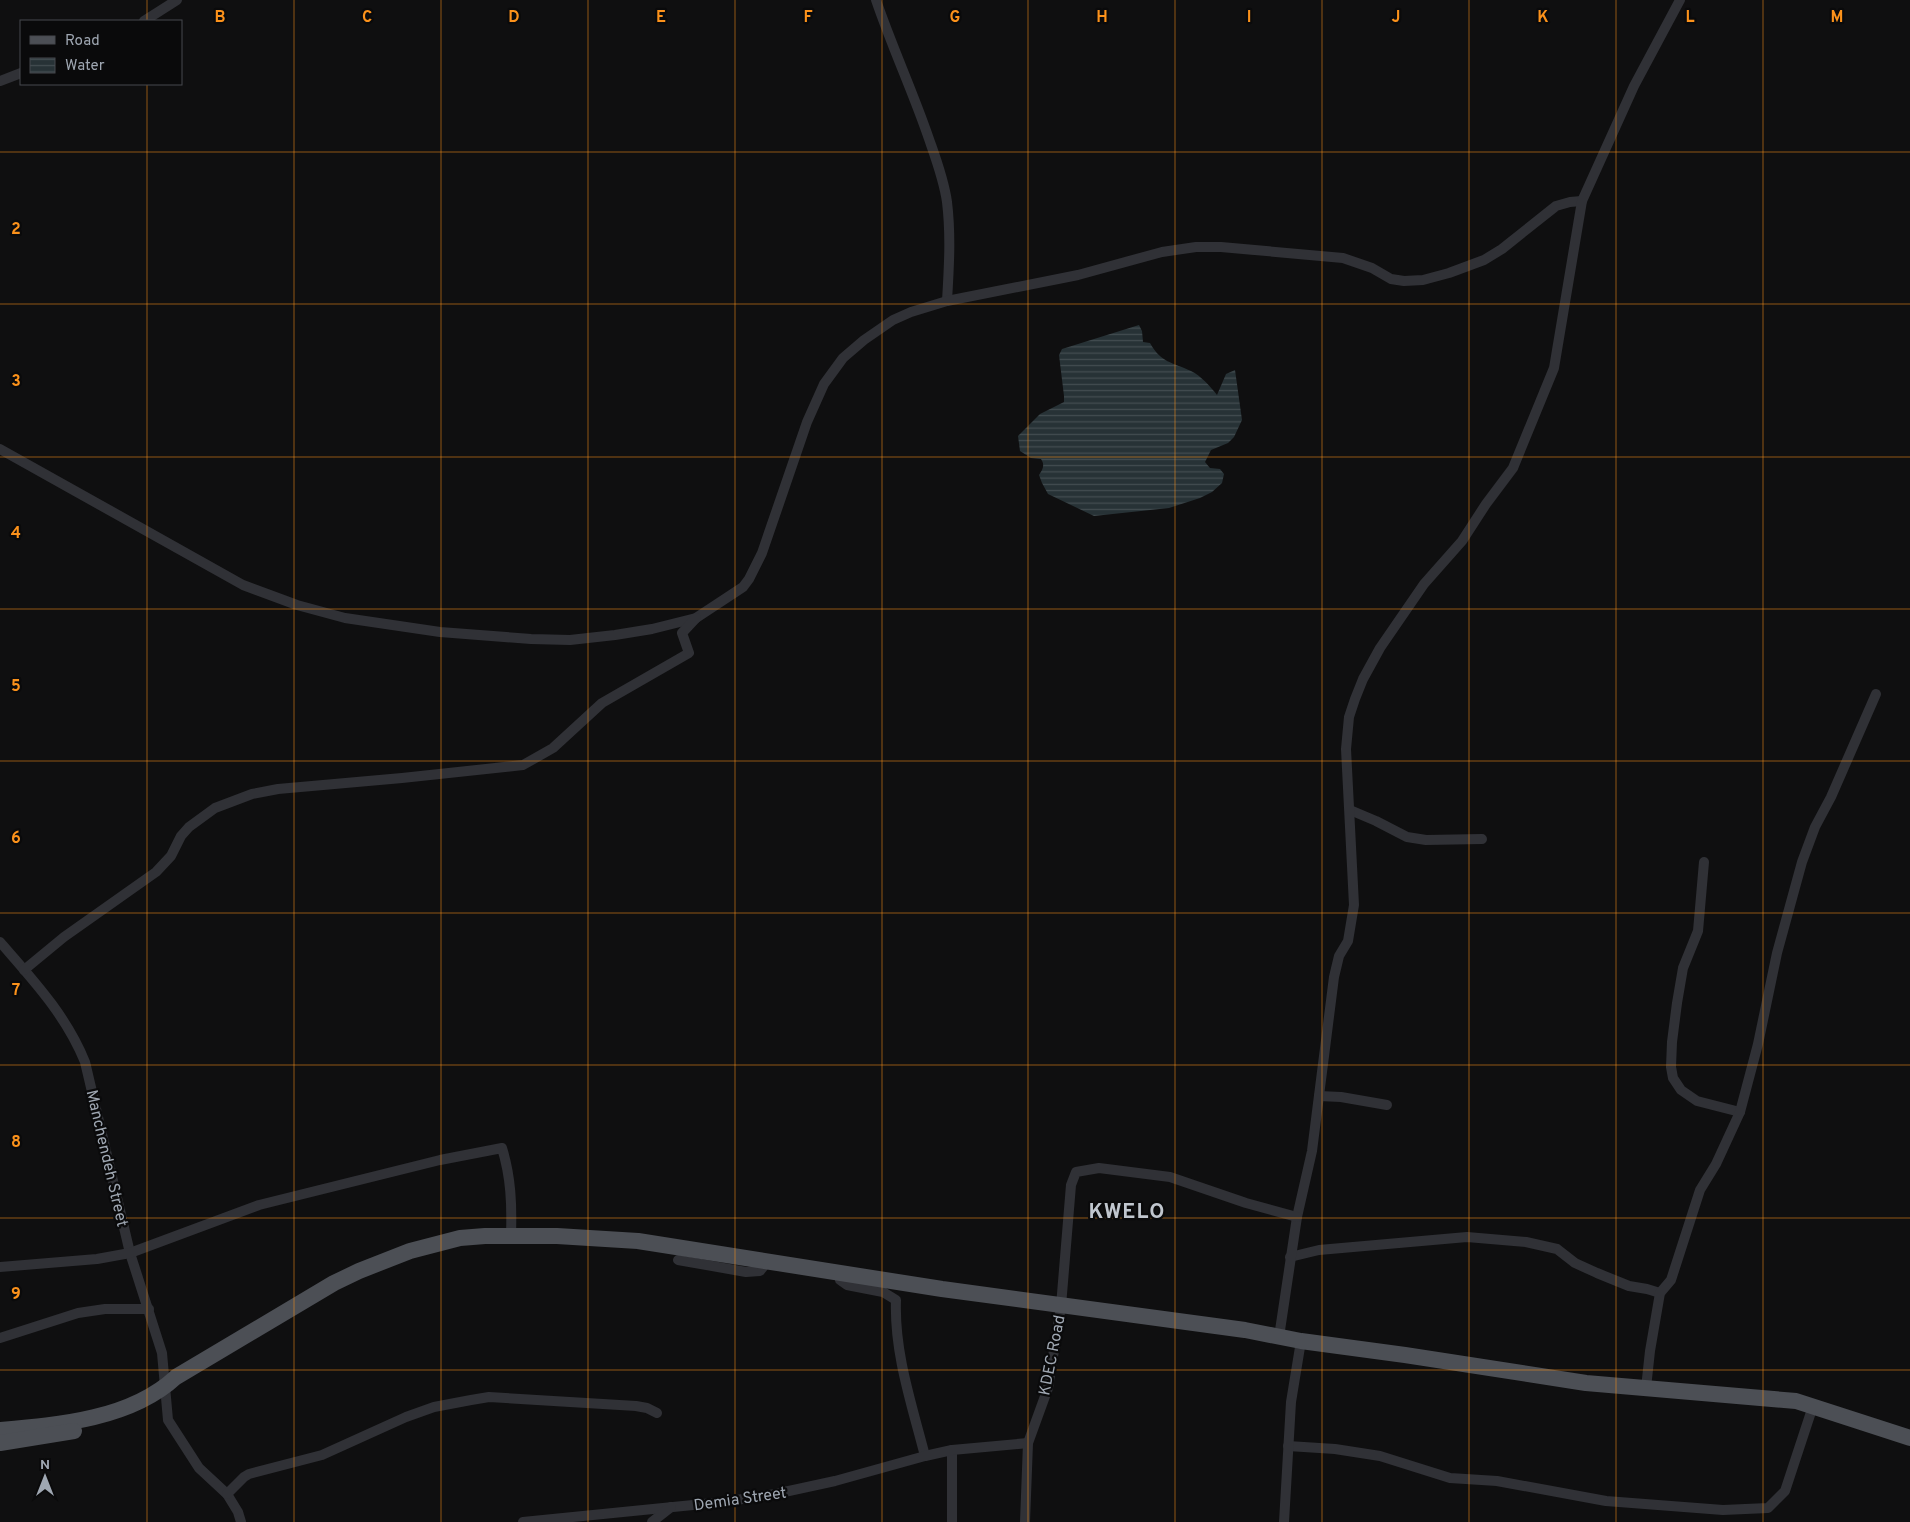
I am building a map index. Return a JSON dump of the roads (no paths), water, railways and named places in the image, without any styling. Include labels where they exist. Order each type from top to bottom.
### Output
[{"type":"main road","points":[[0,1442],[20,1441],[112,1424],[132,1416],[169,1388],[334,1284],[384,1260],[410,1250],[460,1238],[512,1235],[574,1236],[638,1241],[839,1273],[1061,1306],[1237,1329],[1301,1341],[1586,1383],[1796,1402],[1910,1438]]},
{"type":"main road","points":[[0,1430],[70,1422],[113,1413],[169,1388]]},
{"type":"street","points":[[146,20],[177,0]]},
{"type":"street","points":[[876,0],[940,169],[947,200],[949,224],[950,254],[947,301]]},
{"type":"street","points":[[1279,1337],[1297,1217],[1312,1151],[1334,977],[1339,956],[1348,941],[1354,905],[1346,750],[1349,717],[1363,679],[1380,648],[1424,584],[1462,541],[1486,504],[1513,468],[1554,368],[1582,201],[1634,86],[1680,0]]},
{"type":"street","points":[[0,82],[20,72]]},
{"type":"street","points":[[24,970],[64,937],[156,872],[171,856],[181,836],[190,826],[215,808],[252,794],[278,789],[523,765],[553,748],[602,703],[690,653],[682,633],[696,618],[743,587],[762,553],[807,422],[824,384],[843,358],[864,340],[893,320],[947,301],[1078,275],[1162,252],[1196,248],[1221,247],[1342,258],[1372,268],[1391,279],[1404,281],[1423,280],[1484,260],[1502,249],[1556,206],[1582,201]]},
{"type":"street","points":[[0,449],[242,585],[296,605],[345,618],[440,632],[570,640],[642,630],[696,618]]},
{"type":"street","points":[[1646,1388],[1660,1293],[1671,1280],[1700,1190],[1716,1164],[1740,1112],[1758,1044],[1777,953],[1802,862],[1815,827],[1831,797],[1876,694]]},
{"type":"street","points":[[1350,810],[1407,837],[1426,840],[1482,839]]},
{"type":"street","points":[[1704,862],[1698,931],[1684,968],[1678,994],[1671,1067],[1673,1078],[1681,1090],[1692,1098],[1740,1112]]},
{"type":"street","name":"Manchendeh Street","points":[[0,942],[46,995],[69,1027],[85,1062],[130,1253],[162,1353],[169,1388],[168,1420],[199,1468],[228,1494]]},
{"type":"street","points":[[1319,1096],[1341,1097],[1387,1105]]},
{"type":"street","points":[[0,1267],[130,1253],[258,1205],[440,1160],[502,1148],[508,1165],[512,1199],[512,1235]]},
{"type":"street","name":"KDEC Road","points":[[1025,1522],[1028,1443],[1048,1388],[1061,1306],[1071,1185],[1076,1172],[1099,1168],[1170,1177],[1246,1203],[1297,1217]]},
{"type":"street","points":[[1290,1257],[1319,1250],[1450,1238],[1467,1237],[1526,1242],[1557,1249],[1575,1263],[1629,1286],[1647,1288],[1660,1293]]},
{"type":"street","points":[[678,1260],[746,1272],[760,1271],[767,1262]]},
{"type":"street","points":[[839,1273],[840,1280],[847,1285],[883,1292],[896,1300],[895,1326],[908,1392],[925,1456]]},
{"type":"street","points":[[0,1338],[78,1313],[105,1308],[149,1309]]},
{"type":"street","points":[[1284,1522],[1291,1402],[1301,1341]]},
{"type":"street","points":[[241,1522],[228,1494],[249,1474],[322,1455],[406,1417],[434,1407],[490,1397],[542,1402],[612,1404],[648,1408],[657,1413]]},
{"type":"street","points":[[1288,1446],[1335,1449],[1380,1456],[1450,1478],[1497,1481],[1606,1501],[1723,1510],[1768,1508],[1785,1491],[1813,1406]]},
{"type":"street","name":"Demia Street","points":[[523,1522],[723,1502],[775,1494],[835,1481],[952,1450],[1028,1443]]},
{"type":"street","points":[[952,1450],[952,1522]]},
{"type":"street","points":[[652,1522],[672,1506]]},
{"type":"water","points":[[1139,325],[1142,331],[1143,342],[1150,343],[1158,355],[1198,376],[1217,395],[1226,374],[1235,370],[1242,420],[1234,437],[1228,443],[1211,450],[1205,462],[1210,468],[1220,469],[1224,474],[1222,483],[1212,492],[1169,508],[1094,516],[1048,494],[1039,475],[1043,467],[1041,459],[1031,458],[1020,451],[1018,436],[1040,414],[1064,402],[1059,355],[1062,349]]},
{"type":"district","name":"KWELO","points":[[1127,1211]]}]
